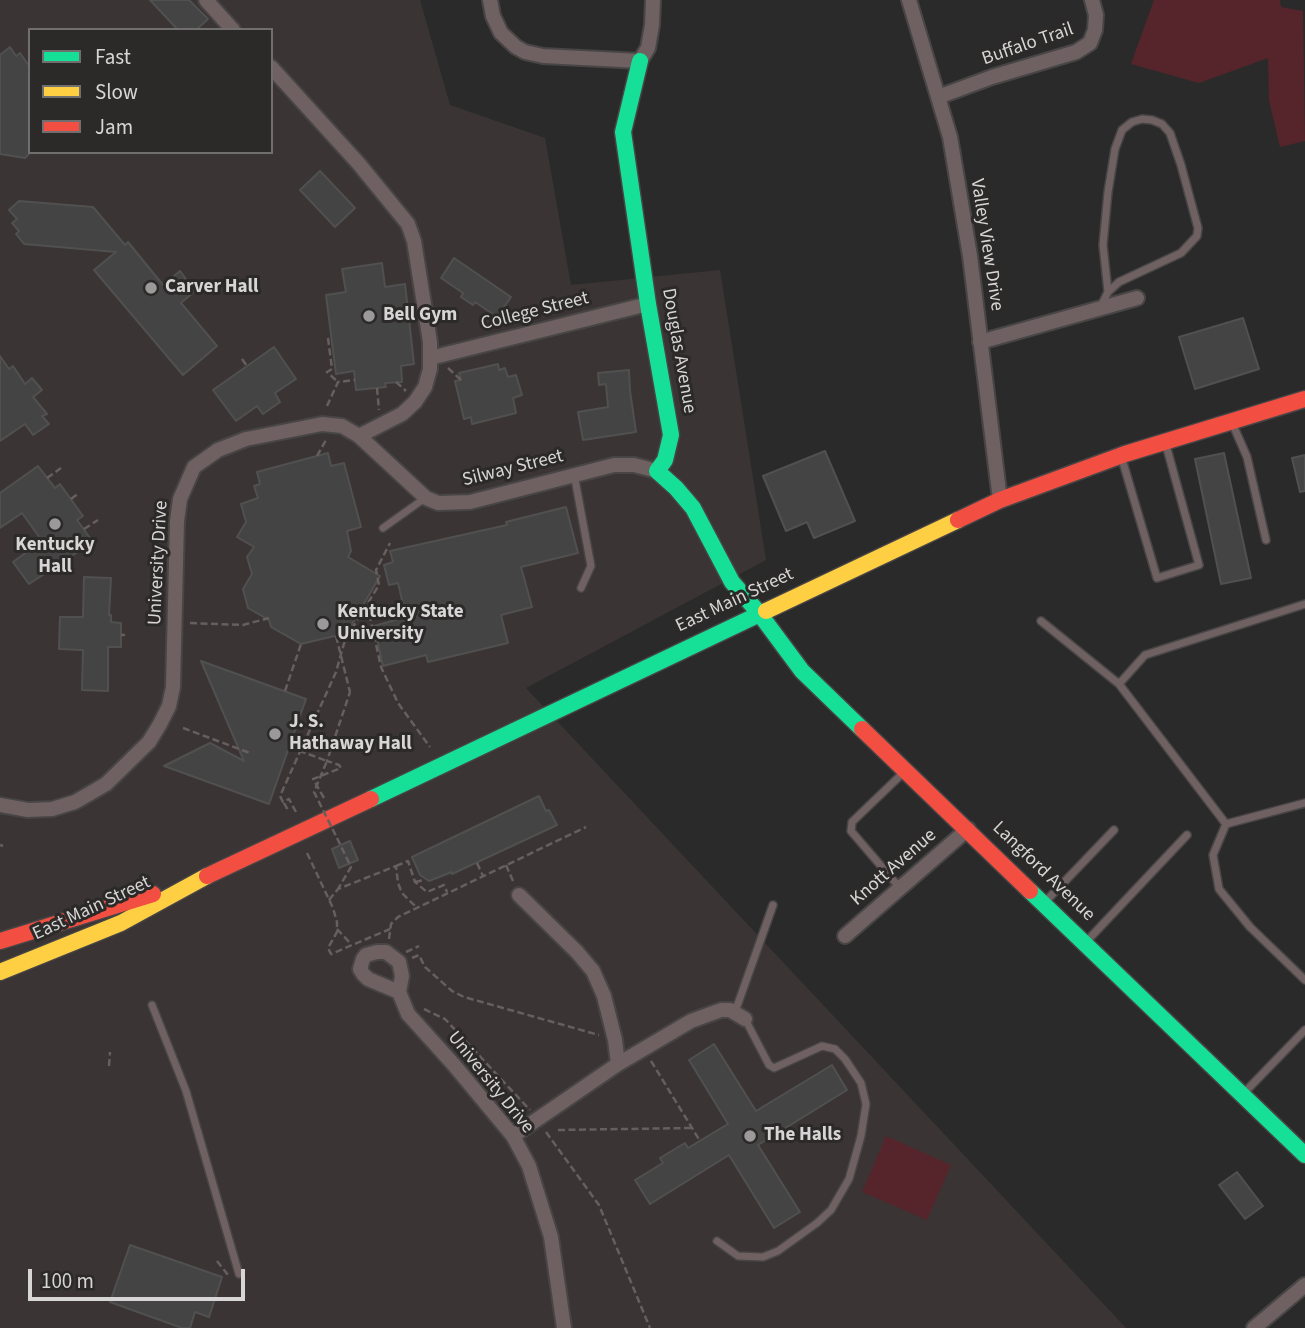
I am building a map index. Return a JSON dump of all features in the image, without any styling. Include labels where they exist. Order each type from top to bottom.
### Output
[{"type":"main road","name":"Douglas Avenue","points":[[640,61],[623,132],[648,304],[671,435],[665,460],[657,471]]},
{"type":"main road","name":"East Main Street","points":[[0,972],[121,923],[199,880],[1000,500],[1121,455],[1305,399]]},
{"type":"main road","points":[[657,471],[677,488],[693,508],[732,582],[759,613]]},
{"type":"main road","name":"Langford Avenue","points":[[759,613],[802,671],[1305,1155]]},
{"type":"main road","name":"East Main Street","points":[[0,941],[199,880]]},
{"type":"street","points":[[206,0],[231,28]]},
{"type":"street","points":[[490,0],[500,33],[525,52],[543,56],[640,61]]},
{"type":"street","name":"Douglas Avenue","points":[[640,61],[648,48],[653,0]]},
{"type":"street","name":"Valley View Drive","points":[[909,0],[950,137],[970,256],[1000,500]]},
{"type":"street","name":"Buffalo Trail","points":[[938,97],[992,77],[1076,52],[1090,43],[1095,30],[1093,0]]},
{"type":"street","points":[[273,69],[359,164],[408,224],[414,241],[435,360],[425,387],[415,402],[402,414],[359,436],[426,498]]},
{"type":"street","points":[[980,342],[1137,298]]},
{"type":"street","name":"College Street","points":[[435,360],[648,304]]},
{"type":"street","name":"University Drive","points":[[0,806],[28,810],[52,809],[75,803],[106,784],[149,742],[160,724],[169,706],[174,675],[177,520],[180,499],[194,467],[218,450],[246,439],[322,424],[342,426],[359,436]]},
{"type":"street","name":"Silway Street","points":[[426,498],[438,503],[470,502],[614,465],[634,465],[657,471]]},
{"type":"street","name":"Knott Avenue","points":[[845,936],[968,829]]},
{"type":"street","points":[[519,895],[577,951],[593,971],[604,996],[618,1064]]},
{"type":"street","points":[[386,952],[401,958],[399,992],[368,979],[363,974],[360,964],[366,955],[386,952]]},
{"type":"street","name":"University Drive","points":[[399,992],[408,1014],[513,1136],[530,1166],[551,1237],[564,1328]]},
{"type":"street","points":[[513,1136],[618,1064],[709,1014],[721,1010],[740,1016]]},
{"type":"street","points":[[1254,1328],[1305,1285]]},
{"type":"lane","points":[[1099,308],[1108,292],[1119,282],[1181,253],[1197,236],[1195,215],[1170,133],[1162,124],[1152,120],[1132,122],[1122,130],[1115,149],[1103,245],[1108,292]]},
{"type":"lane","points":[[1231,421],[1247,457],[1266,540]]},
{"type":"lane","points":[[1121,455],[1157,578],[1178,572],[1199,565],[1165,442]]},
{"type":"lane","points":[[574,474],[592,566],[581,589]]},
{"type":"lane","points":[[383,528],[426,498]]},
{"type":"lane","points":[[1119,684],[1145,655],[1305,604]]},
{"type":"lane","points":[[1041,621],[1119,684],[1226,824]]},
{"type":"lane","points":[[900,888],[851,831],[852,822],[906,770]]},
{"type":"lane","points":[[1226,824],[1305,803]]},
{"type":"lane","points":[[1226,824],[1213,855],[1219,889],[1250,927],[1305,980]]},
{"type":"lane","points":[[1044,903],[1114,830]]},
{"type":"lane","points":[[1086,943],[1187,835]]},
{"type":"lane","points":[[717,1241],[738,1256],[764,1256],[778,1251],[817,1223],[831,1210],[849,1180],[861,1136],[866,1104],[861,1083],[835,1049],[822,1046],[774,1068],[769,1065],[740,1016],[773,905]]},
{"type":"lane","points":[[152,1005],[196,1124],[239,1274]]},
{"type":"lane","points":[[1242,1094],[1305,1030]]},
{"type":"path","points":[[328,338],[332,369],[327,372],[338,382],[355,380]]},
{"type":"path","points":[[242,359],[247,366]]},
{"type":"path","points":[[435,360],[461,380]]},
{"type":"path","points":[[327,406],[338,382]]},
{"type":"path","points":[[396,382],[409,393]]},
{"type":"path","points":[[377,388],[379,410]]},
{"type":"path","points":[[317,456],[330,434]]},
{"type":"path","points":[[47,478],[61,468]]},
{"type":"path","points":[[71,499],[79,493]]},
{"type":"path","points":[[83,529],[97,520]]},
{"type":"path","points":[[289,812],[280,796],[336,672],[345,640],[379,585],[376,570],[390,543]]},
{"type":"path","points":[[367,604],[382,667],[398,703],[430,747]]},
{"type":"path","points":[[183,623],[243,625],[269,618]]},
{"type":"path","points":[[330,900],[351,867],[314,792],[329,761],[350,692],[336,636]]},
{"type":"path","points":[[285,691],[301,644]]},
{"type":"path","points":[[183,728],[250,753]]},
{"type":"path","points":[[289,747],[341,768],[313,779],[324,799]]},
{"type":"path","points":[[284,802],[289,799],[296,812]]},
{"type":"path","points":[[386,952],[394,919],[586,827]]},
{"type":"path","points":[[307,853],[330,900],[337,922],[337,929],[328,948],[331,954],[390,929]]},
{"type":"path","points":[[338,889],[408,861],[415,882],[427,892],[444,885],[447,893]]},
{"type":"path","points":[[477,863],[483,876]]},
{"type":"path","points":[[506,865],[519,895]]},
{"type":"path","points":[[396,866],[402,893],[416,908]]},
{"type":"path","points":[[415,882],[424,880]]},
{"type":"path","points":[[337,929],[351,945],[366,955]]},
{"type":"path","points":[[401,958],[419,946]]},
{"type":"path","points":[[401,958],[419,955],[425,967],[452,991],[464,997],[615,1040]]},
{"type":"path","points":[[418,1003],[445,1019],[534,1114]]},
{"type":"path","points":[[644,1049],[700,1141]]},
{"type":"path","points":[[109,1066],[110,1052]]},
{"type":"path","points":[[558,1130],[691,1128]]},
{"type":"path","points":[[547,1133],[599,1205],[650,1328]]},
{"type":"path","points":[[222,1276],[229,1276]]},
{"type":"shaded area","name":"Kentucky State University","points":[[0,0],[420,0],[450,105],[545,138],[571,285],[720,270],[766,560],[526,688],[1126,1328],[0,1328]]},
{"type":"shaded area","points":[[1154,0],[1280,0],[1281,7],[1303,11],[1305,141],[1280,147],[1269,100],[1268,58],[1199,83],[1131,64]]},
{"type":"shaded area","points":[[886,1136],[951,1165],[927,1220],[862,1192]]},
{"type":"building","points":[[150,0],[189,0],[208,19],[198,28],[176,28]]},
{"type":"building","points":[[10,47],[16,56],[20,53],[28,64],[29,154],[25,158],[0,154],[0,55]]},
{"type":"building","points":[[320,171],[355,208],[335,227],[300,190]]},
{"type":"building","name":"Carver Hall","points":[[19,201],[93,207],[125,245],[128,242],[163,285],[180,271],[195,291],[181,303],[217,346],[183,375],[94,270],[116,252],[24,244],[16,234],[19,231],[12,223],[17,219],[9,210]]},
{"type":"building","points":[[454,258],[511,297],[497,317],[475,302],[473,305],[461,297],[463,293],[441,278]]},
{"type":"building","name":"Bell Gym","points":[[382,263],[385,287],[405,284],[414,364],[401,366],[402,382],[385,383],[386,387],[356,390],[354,371],[336,374],[326,295],[346,292],[342,269]]},
{"type":"building","points":[[1243,318],[1259,369],[1195,389],[1179,337]]},
{"type":"building","points":[[274,347],[296,379],[275,393],[280,402],[263,414],[257,406],[236,421],[213,390]]},
{"type":"building","points":[[0,356],[9,369],[13,366],[25,384],[32,378],[42,390],[33,397],[47,414],[42,416],[49,424],[33,435],[25,424],[0,441]]},
{"type":"building","points":[[498,364],[499,370],[505,368],[508,377],[516,375],[522,395],[513,398],[516,413],[472,424],[471,417],[464,419],[455,381],[461,380],[459,373]]},
{"type":"building","points":[[629,370],[636,432],[583,440],[578,412],[608,407],[606,384],[599,385],[598,373]]},
{"type":"building","points":[[825,451],[855,521],[814,538],[807,522],[786,531],[763,476]]},
{"type":"building","points":[[328,453],[331,466],[344,463],[361,527],[347,531],[351,551],[348,557],[380,576],[347,633],[301,644],[271,627],[269,620],[248,608],[243,589],[252,574],[247,557],[254,547],[237,537],[246,522],[241,504],[258,498],[254,486],[260,484],[257,472]]},
{"type":"building","points":[[1224,453],[1251,578],[1221,584],[1195,459]]},
{"type":"building","points":[[1305,455],[1305,491],[1300,492],[1292,458]]},
{"type":"building","name":"Kentucky Hall","points":[[38,466],[55,488],[60,484],[83,516],[77,520],[93,542],[29,584],[13,562],[42,541],[22,513],[0,528],[0,493]]},
{"type":"building","points":[[566,507],[578,553],[521,567],[532,607],[501,615],[508,643],[428,662],[426,655],[383,666],[374,626],[406,617],[398,583],[389,585],[384,565],[393,562],[390,551],[507,525],[506,522]]},
{"type":"building","points":[[84,577],[111,578],[109,615],[111,622],[121,623],[121,647],[108,647],[108,691],[82,690],[83,650],[59,649],[60,617],[83,617]]},
{"type":"building","name":"J. S. Hathaway Hall","points":[[201,661],[306,699],[269,804],[164,766],[210,743],[244,761]]},
{"type":"building","points":[[539,796],[557,825],[452,874],[429,881],[420,875],[412,857]]},
{"type":"building","points":[[350,841],[358,860],[339,868],[332,849]]},
{"type":"building","name":"The Halls","points":[[714,1044],[756,1111],[832,1065],[847,1090],[758,1145],[800,1212],[774,1228],[729,1155],[650,1204],[635,1180],[663,1163],[660,1158],[685,1143],[688,1148],[728,1124],[689,1060]]},
{"type":"building","points":[[1237,1172],[1263,1206],[1245,1219],[1219,1185]]},
{"type":"building","points":[[130,1245],[222,1277],[209,1317],[195,1312],[190,1328],[182,1328],[110,1302]]},
{"type":"traffic: fast","points":[[640,61],[623,132],[648,304],[671,435],[665,460],[657,471],[693,508],[732,582],[802,671],[862,729]]},
{"type":"traffic: fast","points":[[371,799],[766,611]]},
{"type":"traffic: fast","points":[[1030,891],[1305,1155]]},
{"type":"traffic: slow","points":[[766,611],[958,520]]},
{"type":"traffic: slow","points":[[0,972],[121,923],[207,876]]},
{"type":"traffic: jam","points":[[958,520],[1000,500],[1125,454],[1305,399]]},
{"type":"traffic: jam","points":[[862,729],[1030,891]]},
{"type":"traffic: jam","points":[[207,876],[371,799]]},
{"type":"traffic: jam","points":[[0,941],[153,894]]},
{"type":"place","name":"Carver Hall","points":[[151,288]]},
{"type":"place","name":"Bell Gym","points":[[369,316]]},
{"type":"place","name":"Kentucky Hall","points":[[55,524]]},
{"type":"place","name":"Kentucky State University","points":[[323,624]]},
{"type":"place","name":"J. S. Hathaway Hall","points":[[275,734]]},
{"type":"place","name":"The Halls","points":[[750,1136]]}]
